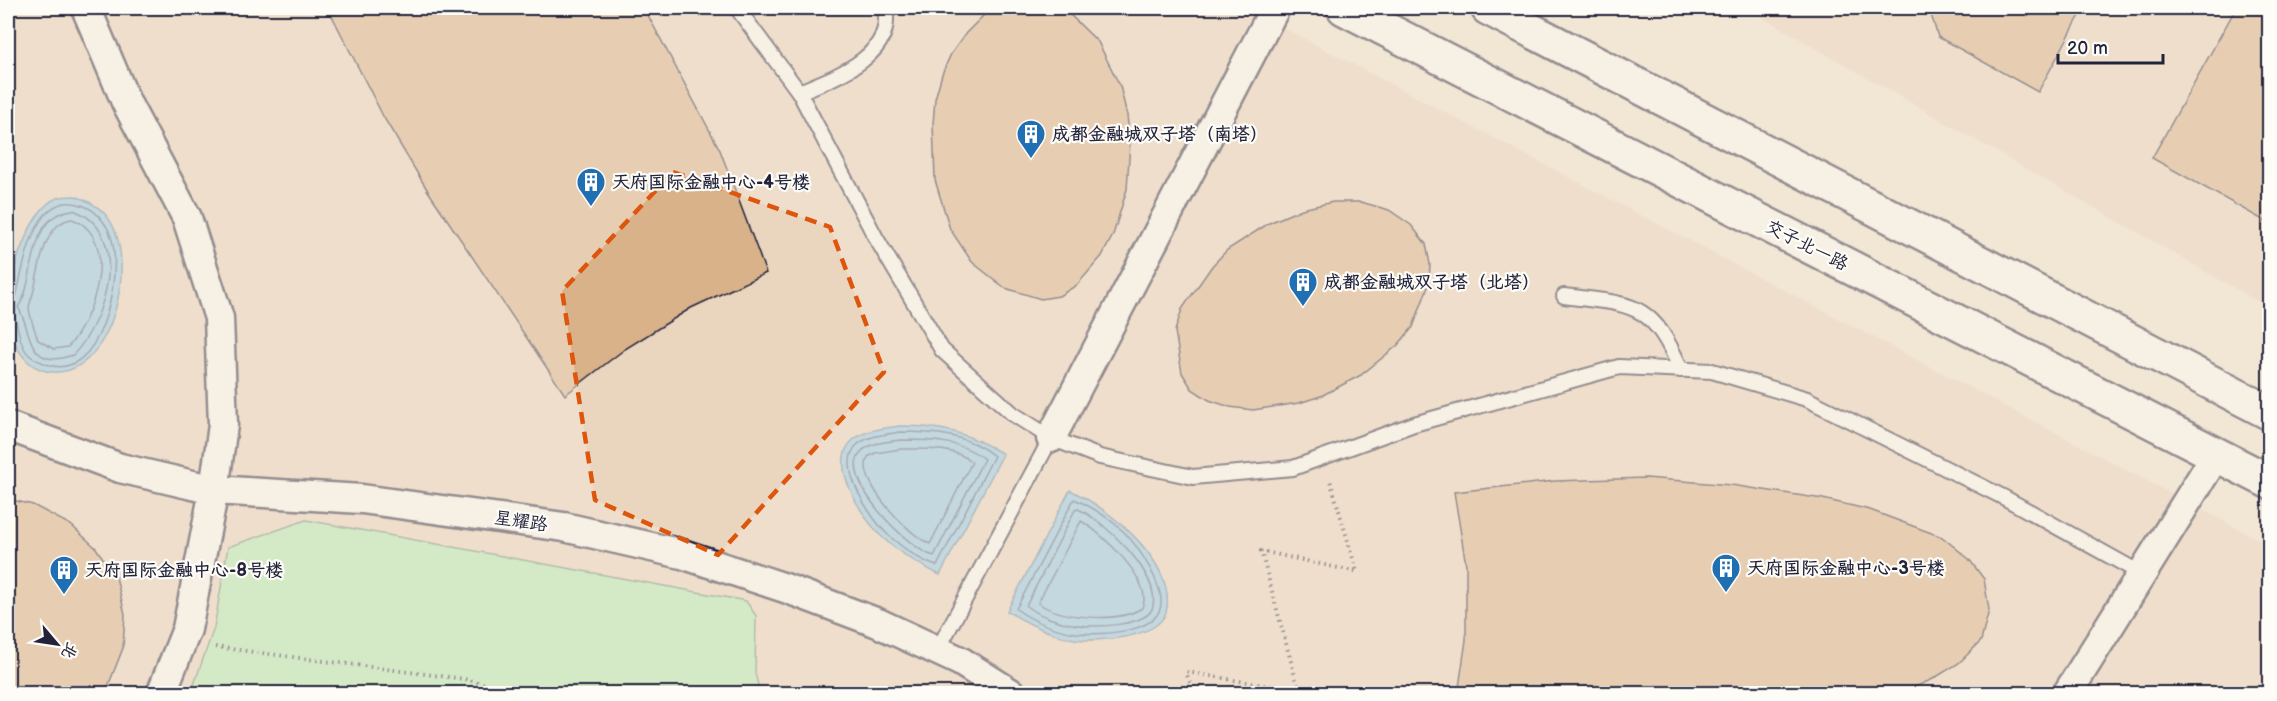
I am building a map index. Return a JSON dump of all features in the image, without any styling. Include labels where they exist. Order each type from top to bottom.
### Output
[{"type":"street","points":[[86,8],[126,102],[187,218],[219,318],[223,425],[214,490],[188,629],[161,693]]},
{"type":"street","points":[[1051,438],[1275,8]]},
{"type":"street","name":"交子北一路","points":[[1344,8],[2270,482]]},
{"type":"street","points":[[1488,8],[2270,413]]},
{"type":"street","name":"星耀路","points":[[8,426],[120,468],[214,490],[362,499],[564,527],[682,554],[785,588],[878,623],[960,661],[1012,693]]},
{"type":"street","points":[[2067,693],[2216,454]]},
{"type":"lane","points":[[737,8],[799,92],[876,238],[942,350],[1013,414],[1051,438],[1100,457],[1193,477],[1293,468],[1414,424],[1620,367],[1712,371],[1806,399],[2005,498],[2142,574]]},
{"type":"lane","points":[[799,92],[840,75],[874,51],[888,22],[885,8]]},
{"type":"lane","points":[[1564,296],[1626,304],[1655,322],[1668,339],[1681,370]]},
{"type":"lane","points":[[937,651],[1051,438]]},
{"type":"path","points":[[1194,693],[1186,672],[1299,691],[1261,551],[1357,572],[1323,457]]},
{"type":"path","points":[[182,644],[464,679],[530,693]]},
{"type":"highlighted area","points":[[673,172],[830,227],[884,372],[718,555],[595,500],[562,291]]},
{"type":"shaded area","points":[[8,8],[1246,8],[2269,545],[2269,693],[8,693]]},
{"type":"shaded area","points":[[1746,8],[2269,8],[2269,308]]},
{"type":"green space","points":[[306,520],[746,601],[756,616],[755,673],[760,693],[191,693],[214,628],[228,547]]},
{"type":"water","points":[[75,196],[92,203],[102,211],[116,232],[121,256],[120,283],[115,310],[106,335],[92,355],[74,368],[52,372],[32,365],[18,349],[8,318],[9,295],[22,246],[38,216],[57,198]]},
{"type":"water","points":[[899,426],[928,427],[965,435],[1003,454],[940,575],[910,559],[875,530],[858,506],[846,477],[845,451],[852,441],[868,432]]},
{"type":"water","points":[[1070,490],[1119,522],[1135,537],[1160,571],[1166,590],[1167,608],[1163,618],[1154,626],[1142,632],[1113,639],[1074,639],[1039,628],[1007,611]]},
{"type":"building","name":"天府国际金融中心-4号楼","points":[[328,8],[644,8],[720,150],[766,273],[691,308],[625,349],[565,395],[428,191],[384,118]]},
{"type":"building","name":"成都金融城双子塔（南塔）","points":[[999,8],[1065,10],[1098,42],[1120,86],[1127,115],[1130,143],[1127,189],[1113,235],[1102,256],[1077,285],[1059,296],[1041,299],[1005,288],[972,262],[950,229],[935,180],[933,124],[935,99],[942,74],[951,54],[966,33],[986,13]]},
{"type":"building","points":[[1929,8],[2084,8],[2038,92],[1938,37]]},
{"type":"building","points":[[2236,8],[2270,8],[2270,224],[2152,158]]},
{"type":"building","name":"成都金融城双子塔（北塔）","points":[[1333,202],[1361,202],[1389,210],[1411,225],[1426,244],[1430,264],[1429,284],[1413,327],[1398,345],[1361,375],[1321,396],[1299,403],[1253,410],[1230,407],[1209,400],[1192,389],[1182,373],[1175,331],[1182,309],[1212,266],[1227,250],[1269,223],[1302,209]]},
{"type":"building","name":"天府国际金融中心-3号楼","points":[[1646,478],[1731,485],[1823,499],[1870,510],[1942,537],[1969,559],[1984,579],[1989,610],[1981,641],[1959,663],[1933,679],[1899,694],[1458,694],[1466,640],[1466,565],[1454,492],[1555,481]]},
{"type":"building","name":"天府国际金融中心-8号楼","points":[[8,499],[33,505],[71,525],[96,548],[116,577],[125,614],[123,648],[105,694],[8,694]]},
{"type":"place","name":"成都金融城双子塔（南塔）","points":[[1031,160]]},
{"type":"place","name":"天府国际金融中心-4号楼","points":[[591,208]]},
{"type":"place","name":"成都金融城双子塔（北塔）","points":[[1303,308]]},
{"type":"place","name":"天府国际金融中心-3号楼","points":[[1726,594]]},
{"type":"place","name":"天府国际金融中心-8号楼","points":[[64,596]]}]
